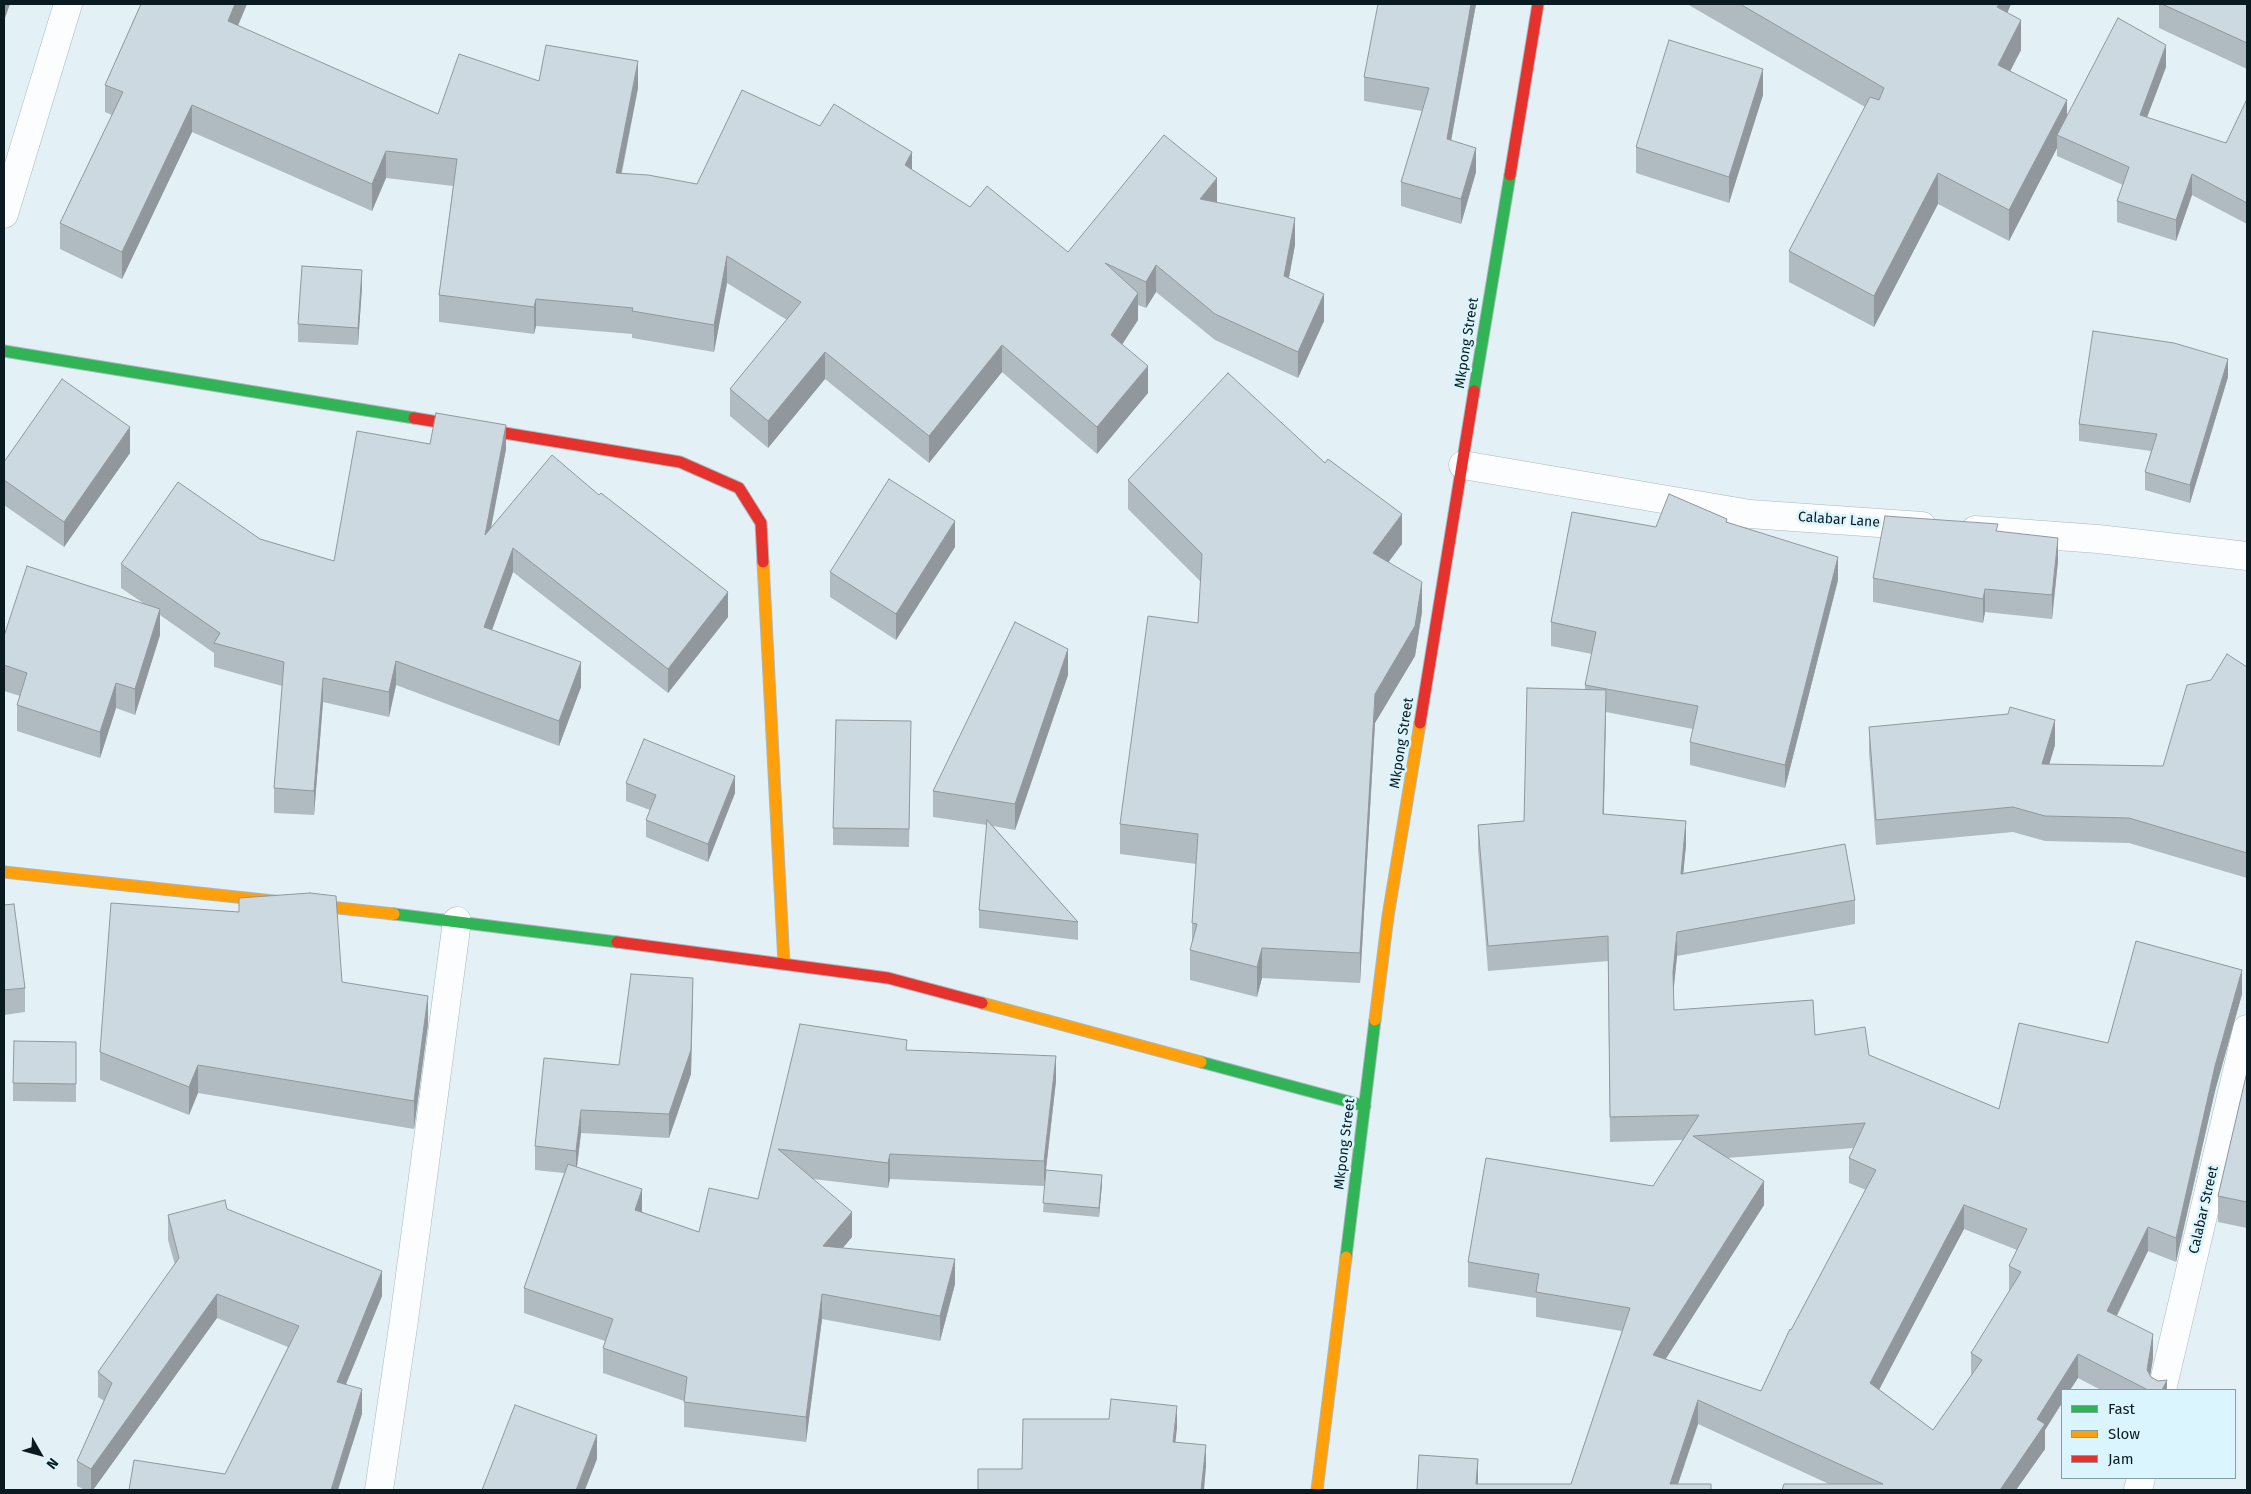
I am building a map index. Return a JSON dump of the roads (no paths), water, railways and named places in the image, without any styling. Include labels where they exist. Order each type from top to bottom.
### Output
[{"type":"street","points":[[4,214],[68,4]]},
{"type":"street","name":"Mkpong Street","points":[[1317,1490],[1388,916],[1538,4]]},
{"type":"street","points":[[4,351],[680,462],[739,488],[761,523],[784,964]]},
{"type":"street","name":"Calabar Lane","points":[[1463,465],[1750,514],[2098,539],[2247,556]]},
{"type":"street","points":[[4,872],[456,921],[888,978],[1365,1106]]},
{"type":"street","points":[[379,1490],[404,1320],[456,921]]},
{"type":"street","name":"Calabar Street","points":[[2162,1389],[2247,1029]]}]
